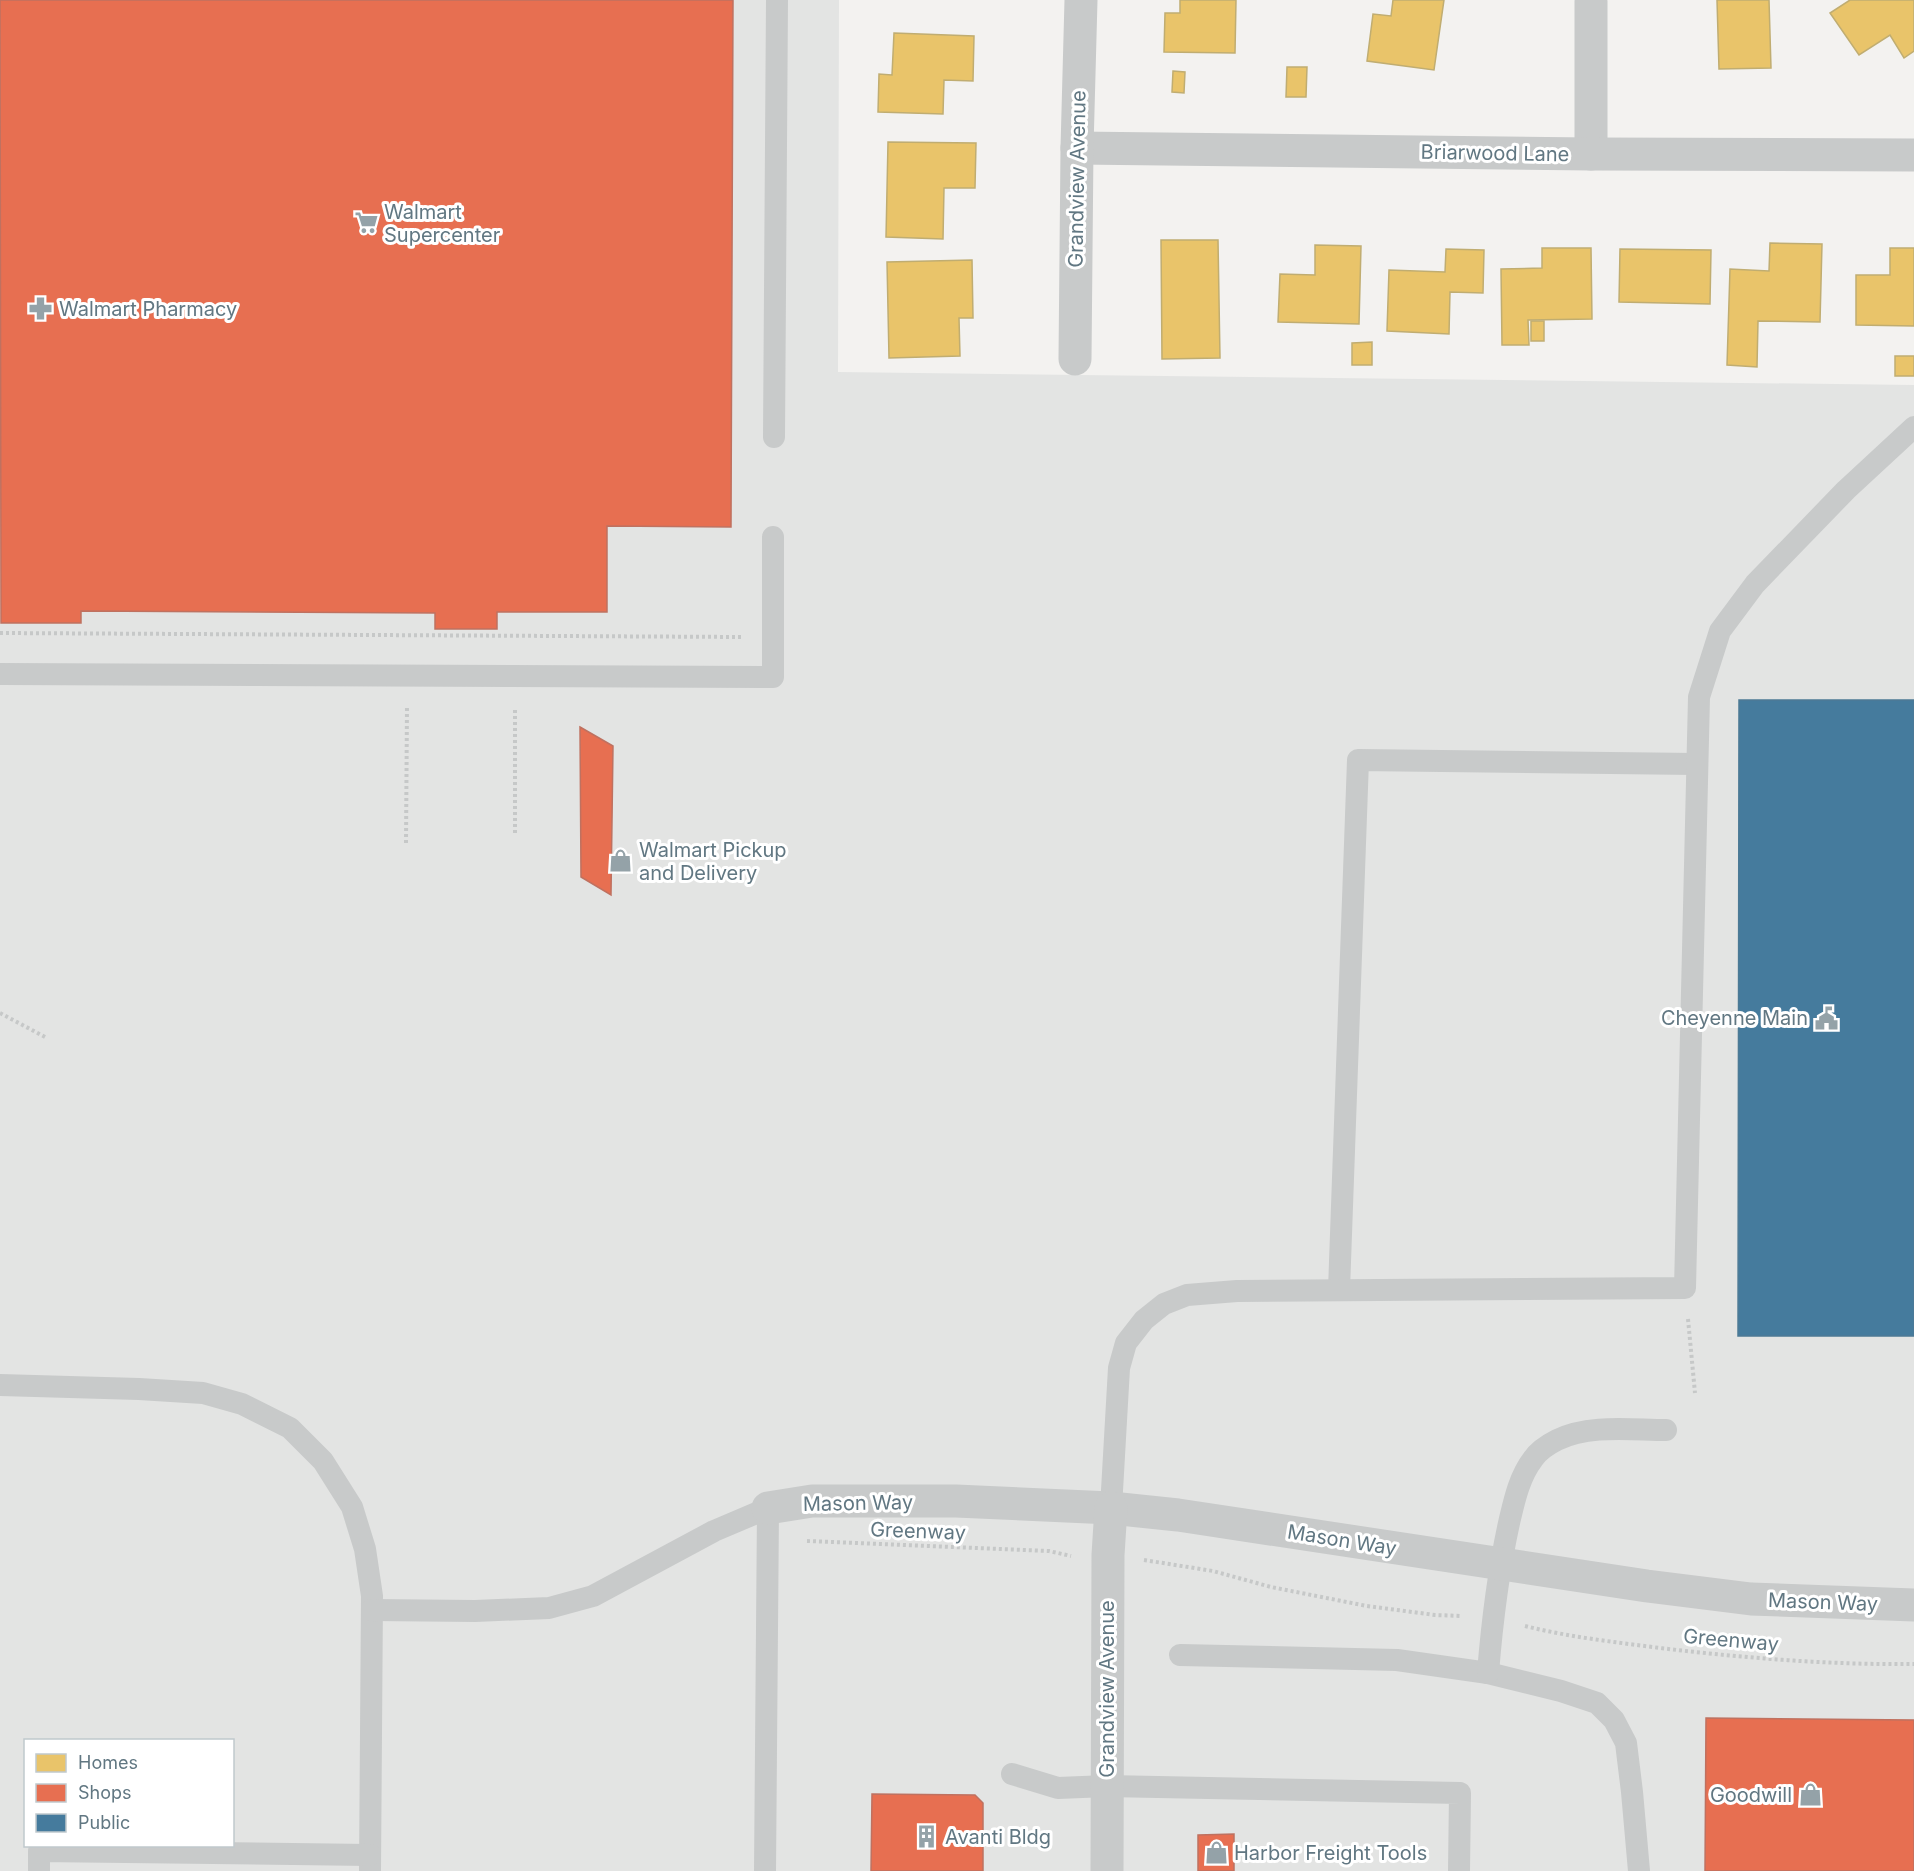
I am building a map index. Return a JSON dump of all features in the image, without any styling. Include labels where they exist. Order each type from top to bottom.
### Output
[{"type":"street","name":"Grandview Avenue","points":[[1075,359],[1077,148],[1082,0]]},
{"type":"street","points":[[1591,2],[1591,154]]},
{"type":"street","name":"Briarwood Lane","points":[[1077,148],[1914,155]]},
{"type":"street","name":"Mason Way","points":[[768,1521],[812,1501],[956,1501],[1111,1508],[1178,1515],[1647,1586],[1751,1599],[1914,1605]]},
{"type":"street","name":"Grandview Avenue","points":[[1107,1871],[1108,1555],[1111,1508]]},
{"type":"lane","points":[[774,437],[777,0]]},
{"type":"lane","points":[[1111,1508],[1119,1368],[1125,1343],[1144,1320],[1164,1304],[1187,1295],[1237,1291],[1685,1288],[1699,697],[1720,631],[1755,584],[1846,490],[1914,427]]},
{"type":"lane","points":[[0,674],[773,677],[773,537]]},
{"type":"lane","points":[[1339,1290],[1358,760],[1696,764]]},
{"type":"lane","points":[[0,1385],[203,1393],[242,1404],[290,1428],[323,1461],[352,1507],[365,1549],[372,1596],[370,1863],[284,1862],[39,1851],[39,1871]]},
{"type":"lane","points":[[1488,1673],[1500,1564],[1519,1488],[1532,1460],[1543,1447],[1560,1438],[1578,1433],[1605,1430],[1666,1430]]},
{"type":"lane","points":[[372,1610],[475,1611],[549,1608],[593,1596],[756,1511],[768,1521],[765,1871]]},
{"type":"lane","points":[[1179,1655],[1397,1660],[1488,1673],[1561,1691],[1597,1703],[1614,1720],[1626,1743],[1639,1871]]},
{"type":"lane","points":[[1012,1774],[1058,1788],[1107,1786],[1460,1793],[1459,1871]]},
{"type":"path","points":[[0,633],[773,638]]},
{"type":"path","points":[[406,843],[407,700]]},
{"type":"path","points":[[515,700],[515,833]]},
{"type":"path","points":[[0,1013],[45,1037]]},
{"type":"path","points":[[1685,1288],[1695,1393]]},
{"type":"path","name":"Greenway","points":[[768,1521],[806,1541],[1049,1551],[1068,1556]]},
{"type":"path","points":[[1168,1563],[1367,1606],[1435,1615]]},
{"type":"path","name":"Greenway","points":[[1547,1631],[1605,1641],[1734,1657],[1860,1665],[1914,1664]]},
{"type":"shaded area","points":[[0,0],[839,0],[838,372],[1914,385],[1914,1871],[0,1871]]},
{"type":"building: Homes","points":[[1180,0],[1236,0],[1235,53],[1164,52],[1165,13],[1180,13]]},
{"type":"building: Homes","points":[[1393,0],[1444,0],[1434,70],[1367,61],[1373,14],[1391,16]]},
{"type":"building: Homes","points":[[1717,0],[1769,0],[1771,68],[1719,69]]},
{"type":"building: Homes","points":[[1850,0],[1914,0],[1914,51],[1904,58],[1890,35],[1859,55],[1830,13]]},
{"type":"building: Homes","points":[[894,33],[974,36],[973,81],[944,80],[943,114],[878,112],[879,74],[892,75]]},
{"type":"building: Homes","points":[[1287,67],[1307,67],[1306,97],[1286,97]]},
{"type":"building: Homes","points":[[1173,71],[1185,72],[1184,93],[1172,92]]},
{"type":"building: Homes","points":[[888,142],[976,143],[975,188],[944,188],[943,239],[886,237]]},
{"type":"building: Homes","points":[[1161,240],[1218,240],[1220,358],[1162,359]]},
{"type":"building: Homes","points":[[1770,243],[1822,244],[1820,322],[1758,321],[1757,367],[1727,365],[1730,269],[1769,271]]},
{"type":"building: Homes","points":[[1315,245],[1361,246],[1359,324],[1278,322],[1280,274],[1315,275]]},
{"type":"building: Homes","points":[[1542,248],[1591,248],[1592,319],[1528,320],[1529,345],[1502,345],[1501,269],[1542,268]]},
{"type":"building: Homes","points":[[1890,248],[1914,248],[1914,326],[1856,325],[1856,275],[1890,275]]},
{"type":"building: Homes","points":[[1446,249],[1484,250],[1483,293],[1450,292],[1449,334],[1387,331],[1389,270],[1445,272]]},
{"type":"building: Homes","points":[[1620,249],[1711,250],[1710,304],[1619,302]]},
{"type":"building: Homes","points":[[972,260],[973,318],[959,318],[960,356],[889,358],[887,262]]},
{"type":"building: Homes","points":[[1531,321],[1544,321],[1544,341],[1531,341]]},
{"type":"building: Homes","points":[[1372,342],[1372,365],[1352,365],[1352,343]]},
{"type":"building: Homes","points":[[1895,356],[1914,356],[1914,376],[1895,376]]},
{"type":"building: Shops","name":"Walmart Supercenter","points":[[0,0],[733,0],[731,527],[607,526],[607,612],[497,612],[497,629],[435,629],[435,613],[81,611],[81,623],[1,623]]},
{"type":"building: Shops","points":[[580,727],[613,746],[611,895],[581,877]]},
{"type":"building: Shops","name":"Goodwill","points":[[1706,1718],[1914,1720],[1914,1871],[1705,1871]]},
{"type":"building: Shops","name":"Avanti Bldg","points":[[872,1794],[975,1795],[983,1803],[983,1871],[871,1871]]},
{"type":"building: Shops","name":"Harbor Freight Tools","points":[[1234,1834],[1234,1871],[1198,1871],[1198,1835]]},
{"type":"building: Public","name":"Cheyenne Main","points":[[1739,700],[1914,700],[1914,1336],[1738,1336]]},
{"type":"place","name":"Walmart Supercenter","points":[[366,223]]},
{"type":"place","name":"Walmart Pharmacy","points":[[41,309]]},
{"type":"place","name":"Walmart Pickup and Delivery","points":[[621,861]]},
{"type":"place","name":"Cheyenne Main","points":[[1826,1018]]},
{"type":"place","name":"Goodwill","points":[[1810,1795]]},
{"type":"place","name":"Avanti Bldg","points":[[927,1837]]},
{"type":"place","name":"Harbor Freight Tools","points":[[1216,1853]]}]
